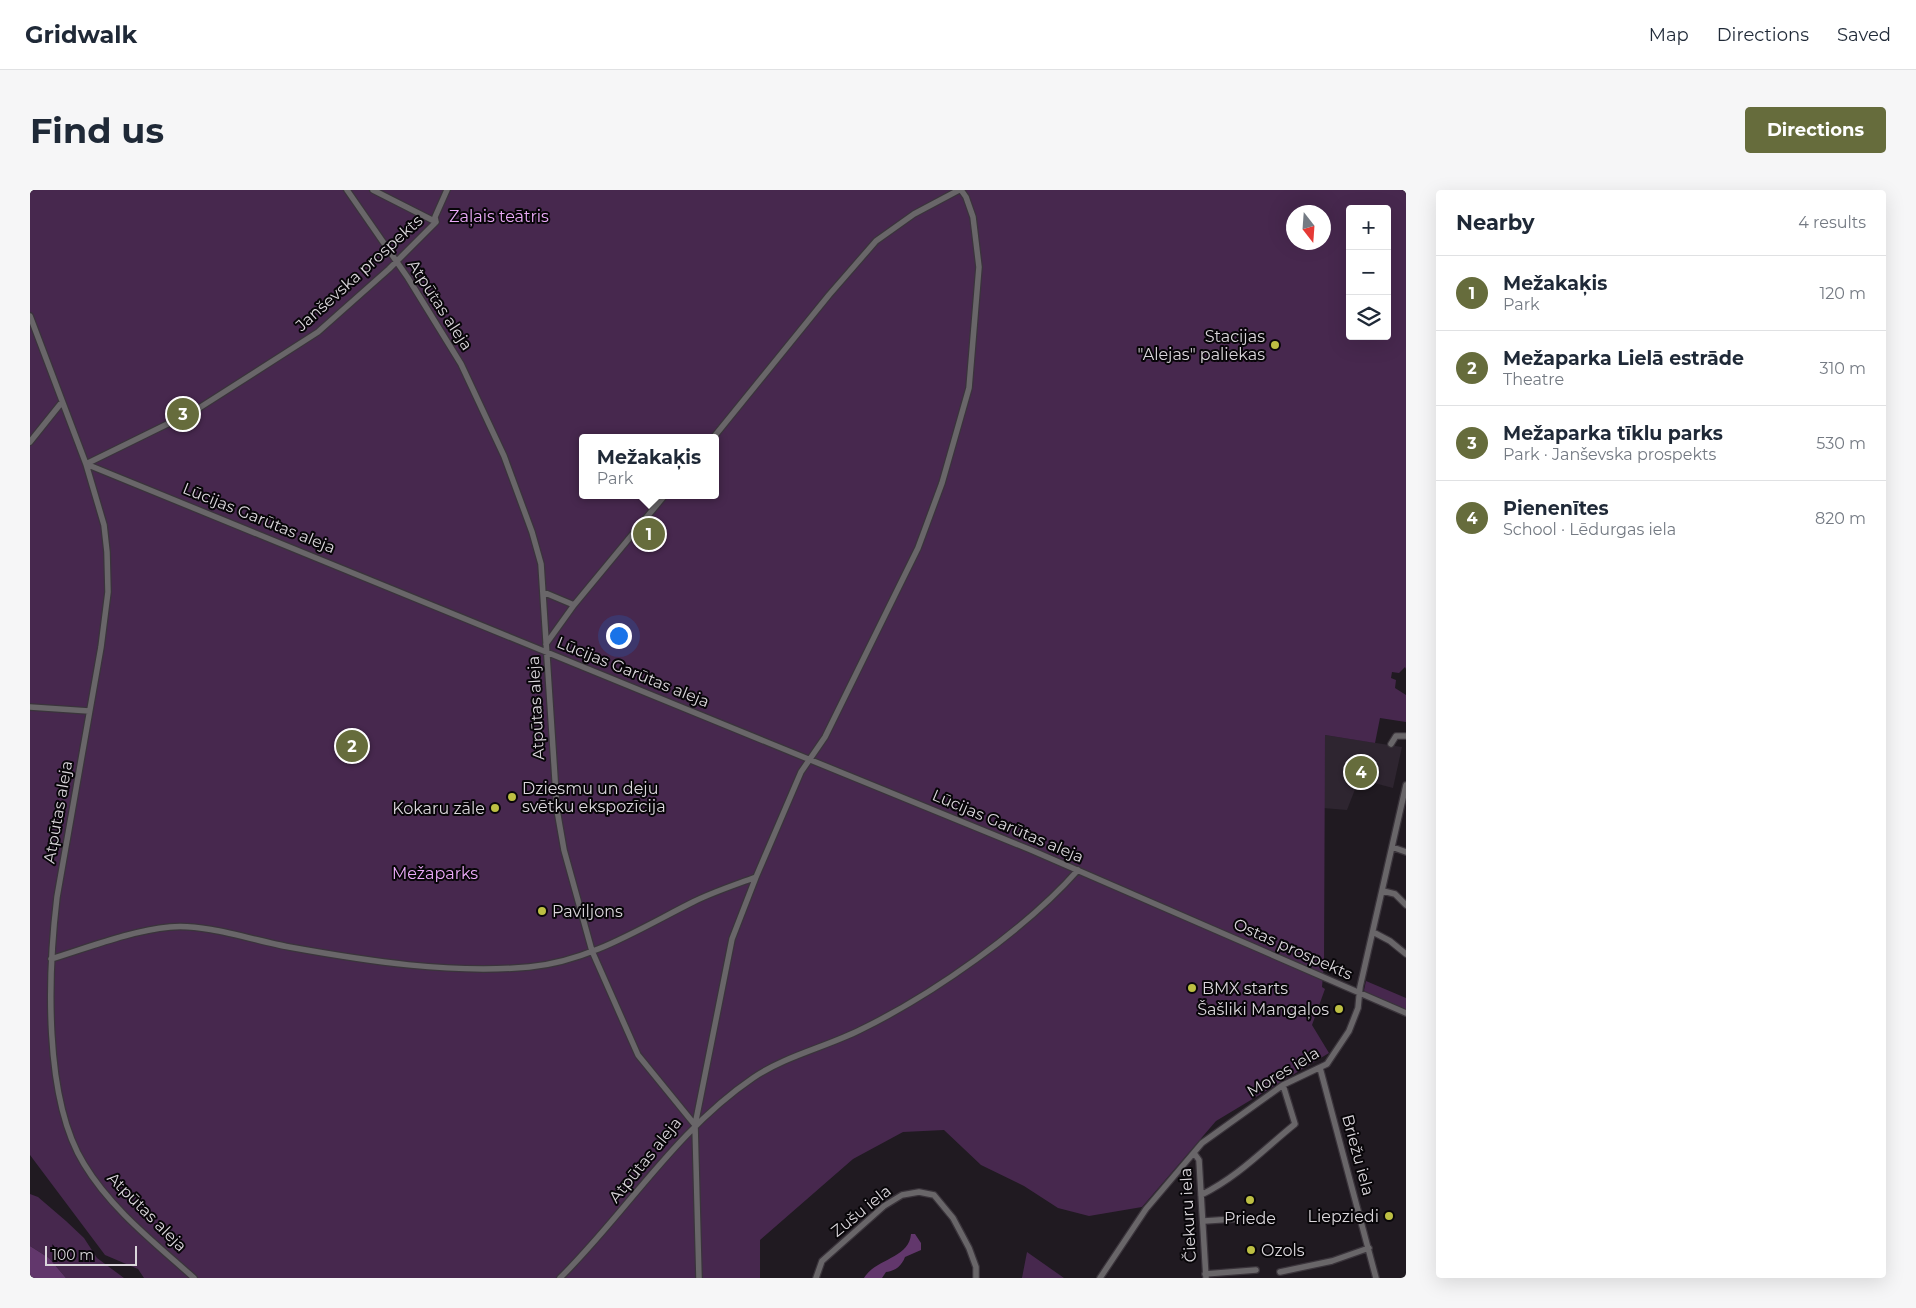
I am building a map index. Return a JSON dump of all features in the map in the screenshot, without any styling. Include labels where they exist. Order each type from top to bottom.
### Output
[{"type":"street","name":"Atpūtas aleja","points":[[347,190],[396,262],[461,364],[504,456],[532,532],[541,564],[558,810],[564,850],[592,951],[638,1055],[695,1125],[560,1278]]},
{"type":"street","points":[[373,190],[436,222]]},
{"type":"street","name":"Janševska prospekts","points":[[86,464],[196,410],[318,332],[396,262],[436,222],[435,217],[447,190]]},
{"type":"street","points":[[699,1278],[695,1125],[732,939],[801,772],[825,737],[918,548],[942,482],[969,388],[979,282],[972,216],[966,197],[960,190],[914,214],[876,241],[829,295],[716,434]]},
{"type":"street","name":"Atpūtas aleja","points":[[30,316],[86,464],[104,525],[107,552],[108,592],[57,897],[50,959],[52,1027],[58,1086],[63,1109],[77,1151],[91,1175],[116,1205],[194,1278]]},
{"type":"street","points":[[30,442],[62,402]]},
{"type":"street","name":"Lūcijas Garūtas aleja","points":[[86,464],[546,647],[810,760],[1078,870],[1168,910]]},
{"type":"street","points":[[546,647],[574,605],[663,499]]},
{"type":"street","points":[[543,592],[574,605]]},
{"type":"street","points":[[30,707],[89,711]]},
{"type":"street","points":[[1391,744],[1397,735],[1406,736]]},
{"type":"street","name":"Mores iela","points":[[1100,1278],[1146,1209],[1208,1137],[1283,1085],[1320,1068],[1333,1056],[1348,1031],[1358,1008],[1382,891],[1404,803],[1406,784]]},
{"type":"street","points":[[1392,847],[1406,852]]},
{"type":"street","points":[[695,1125],[755,1076],[859,1030],[906,1005],[964,966],[1018,926],[1078,870]]},
{"type":"street","points":[[50,959],[128,935],[172,926],[220,931],[335,954],[456,969],[531,967],[592,951],[632,934],[695,901],[756,877]]},
{"type":"street","points":[[1382,891],[1395,894],[1406,905]]},
{"type":"street","name":"Ostas prospekts","points":[[1168,910],[1406,1013]]},
{"type":"street","points":[[1373,932],[1390,941],[1406,954]]},
{"type":"street","name":"Briežu iela","points":[[1320,1068],[1376,1278]]},
{"type":"street","points":[[1202,1195],[1224,1184],[1260,1156],[1296,1124],[1283,1085]]},
{"type":"street","name":"Čiekuru iela","points":[[1194,1153],[1199,1160],[1204,1221],[1205,1276]]},
{"type":"street","name":"Zušu iela","points":[[816,1278],[822,1261],[884,1206],[902,1195],[920,1192],[934,1195],[953,1218],[973,1260],[976,1278]]},
{"type":"street","points":[[1204,1221],[1234,1219]]},
{"type":"street","points":[[1280,1272],[1332,1261],[1369,1248]]},
{"type":"street","points":[[1205,1276],[1256,1270]]},
{"type":"shaded area","points":[[1325,735],[1402,747],[1393,788],[1359,779],[1347,810],[1323,808]]},
{"type":"shaded area","points":[[911,1234],[915,1234],[921,1243],[921,1250],[905,1257],[898,1267],[886,1272],[882,1278],[864,1278],[869,1271],[904,1249],[909,1242]]},
{"type":"shaded area","points":[[30,1246],[49,1258],[66,1278],[30,1278]]},
{"type":"green space","name":"Mežaparks","points":[[30,190],[1406,190],[1406,669],[1405,667],[1399,673],[1392,672],[1391,678],[1396,680],[1395,688],[1406,695],[1406,722],[1380,718],[1375,743],[1325,735],[1324,964],[1322,987],[1325,989],[1312,1025],[1329,1053],[1216,1121],[1142,1207],[1089,1216],[1058,1208],[1024,1186],[981,1165],[944,1130],[903,1132],[853,1159],[760,1240],[760,1278],[144,1278],[138,1269],[105,1255],[30,1155]]},
{"type":"green space","points":[[1366,981],[1406,998],[1406,1010],[1365,992]]},
{"type":"green space","points":[[30,1194],[38,1197],[66,1221],[84,1238],[97,1258],[124,1278],[66,1278],[49,1258],[30,1246]]},
{"type":"green space","points":[[1027,1252],[1064,1278],[1022,1278]]},
{"type":"place","name":"Stacijas \"Alejas\" paliekas","points":[[1275,345]]},
{"type":"place","name":"Mežaparka tīklu parks","points":[[183,414]]},
{"type":"place","name":"Mežakaķis","points":[[649,534]]},
{"type":"place","name":"Mežaparka Lielā estrāde","points":[[352,746]]},
{"type":"place","name":"Pienenītes","points":[[1361,772]]},
{"type":"place","name":"Dziesmu un deju svētku ekspozīcija","points":[[512,797]]},
{"type":"place","name":"Kokaru zāle","points":[[495,808]]},
{"type":"place","name":"Paviljons","points":[[542,911]]},
{"type":"place","name":"BMX starts","points":[[1192,988]]},
{"type":"place","name":"Šašliki Mangaļos","points":[[1339,1009]]},
{"type":"place","name":"Priede","points":[[1250,1200]]},
{"type":"place","name":"Liepziedi","points":[[1389,1216]]},
{"type":"place","name":"Ozols","points":[[1251,1250]]},
{"type":"park label","name":"Zaļais teātris","points":[[499,216]]}]
